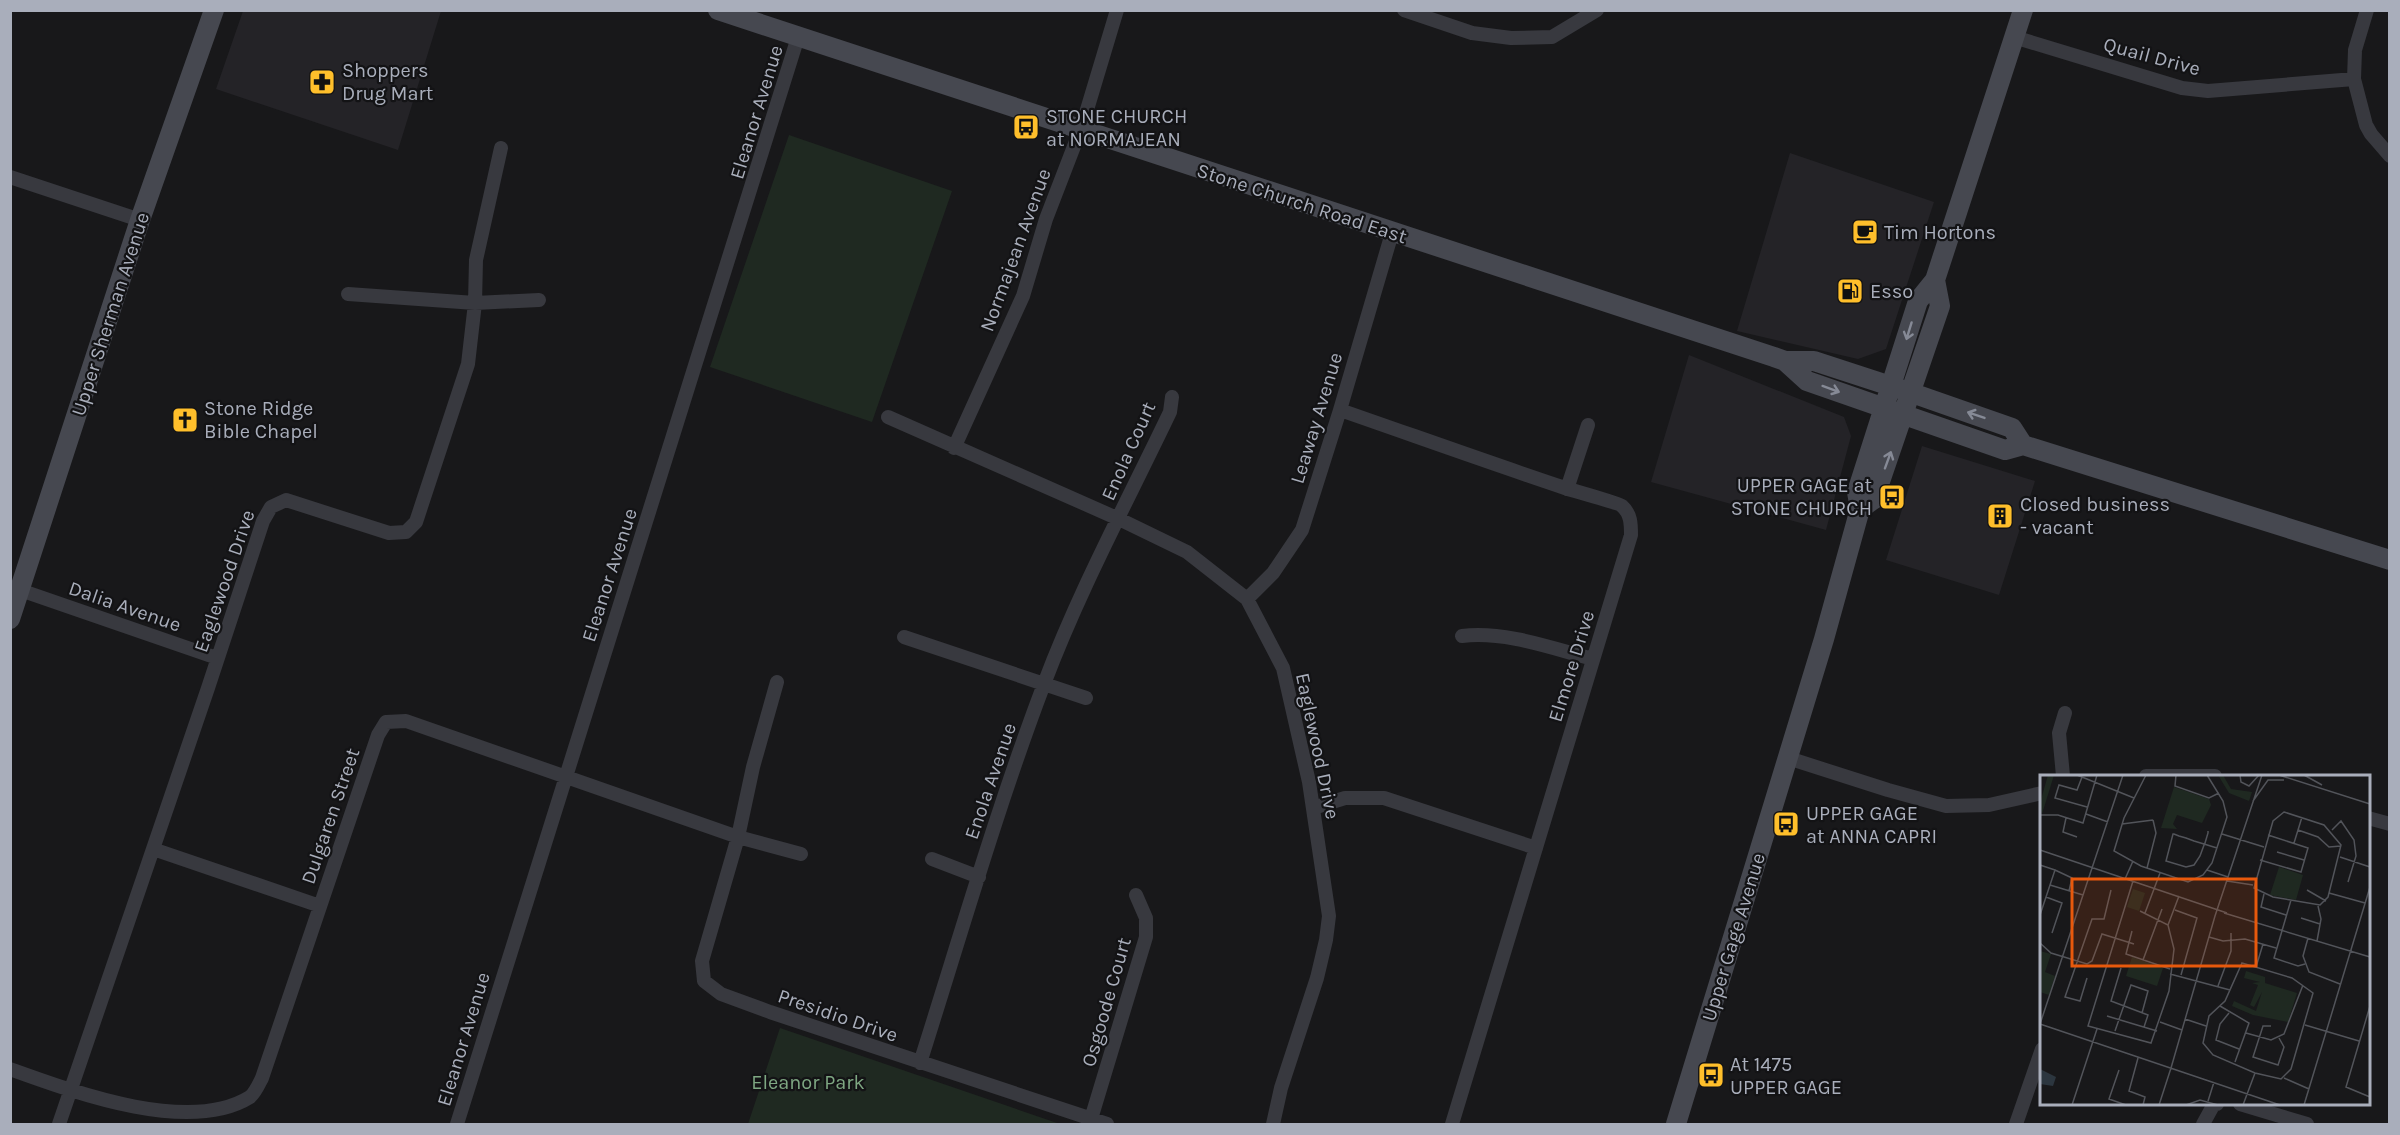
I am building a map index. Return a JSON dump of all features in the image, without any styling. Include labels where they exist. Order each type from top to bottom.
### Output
[{"type":"main road","name":"Upper Sherman Avenue","points":[[10,619],[140,220],[214,10]]},
{"type":"main road","name":"Stone Church Road East","points":[[718,10],[1785,361],[1814,361],[1891,386],[2012,428],[2023,445]]},
{"type":"main road","name":"Upper Gage Avenue","points":[[1676,1125],[1824,639],[1860,509],[1857,492],[1883,408],[1918,301],[1935,280],[2023,10]]},
{"type":"main road","name":"Upper Gage Avenue","points":[[1860,509],[1874,499],[1912,393],[1940,306],[1935,280]]},
{"type":"main road","name":"Stone Church Road East","points":[[1785,361],[1807,381],[2005,450],[2023,445],[2390,560]]},
{"type":"street","name":"Normajean Avenue","points":[[954,448],[1023,296],[1046,219],[1081,129],[1117,10]]},
{"type":"street","points":[[1404,10],[1472,33],[1511,39],[1552,37],[1597,10]]},
{"type":"street","points":[[2367,10],[2355,50],[2354,79],[2366,125],[2390,156]]},
{"type":"street","name":"Eleanor Avenue","points":[[457,1125],[564,776],[750,199],[798,37]]},
{"type":"street","name":"Quail Drive","points":[[2014,37],[2182,88],[2208,91],[2354,79]]},
{"type":"street","name":"Eaglewood Drive","points":[[59,1125],[263,521],[271,507],[286,500],[389,533],[406,532],[416,522],[468,364],[475,303],[476,260],[501,148]]},
{"type":"street","points":[[10,177],[140,220]]},
{"type":"street","name":"Leaway Avenue","points":[[1247,599],[1273,573],[1302,530],[1392,233]]},
{"type":"street","points":[[348,294],[475,303],[539,300]]},
{"type":"street","name":"Enola Court","points":[[1119,519],[1170,412],[1172,397]]},
{"type":"street","name":"Elmore Drive","points":[[1340,410],[1567,489],[1608,502],[1617,502],[1631,520],[1631,535],[1452,1125]]},
{"type":"street","name":"Eaglewood Drive","points":[[888,417],[1119,519],[1187,552],[1247,599],[1283,668],[1313,808],[1329,916],[1317,978],[1281,1088],[1273,1125]]},
{"type":"street","points":[[1567,489],[1588,425]]},
{"type":"street","name":"Enola Avenue","points":[[920,1063],[1044,684],[1064,635],[1119,519]]},
{"type":"street","name":"Dalia Avenue","points":[[20,590],[217,658]]},
{"type":"street","points":[[1462,636],[1484,634],[1593,659]]},
{"type":"street","points":[[904,637],[1086,698]]},
{"type":"street","name":"Presidio Drive","points":[[777,682],[753,767],[738,837],[702,962],[704,981],[721,994],[1107,1125]]},
{"type":"street","points":[[2063,775],[2059,733],[2065,713]]},
{"type":"street","name":"Dulgaren Street","points":[[10,1069],[72,1091],[149,1113],[188,1115],[225,1112],[252,1096],[262,1078],[378,735],[386,722],[406,720],[738,837],[801,854]]},
{"type":"street","points":[[1788,758],[1946,806],[1982,806],[2040,793]]},
{"type":"street","points":[[1313,808],[1346,798],[1384,798],[1536,848]]},
{"type":"street","points":[[2370,819],[2390,824]]},
{"type":"street","points":[[153,849],[320,906]]},
{"type":"street","points":[[932,859],[979,877]]},
{"type":"street","name":"Osgoode Court","points":[[1091,1119],[1146,937],[1146,918],[1136,896]]},
{"type":"street","points":[[2016,1125],[2040,1055]]},
{"type":"street","points":[[2203,1125],[2213,1105]]},
{"type":"street","points":[[2243,1105],[2307,1125]]},
{"type":"shaded area","points":[[243,11],[441,11],[398,150],[216,89]]},
{"type":"shaded area","points":[[1790,153],[1934,202],[1886,349],[1858,359],[1737,331]]},
{"type":"shaded area","points":[[1689,355],[1844,417],[1851,436],[1826,530],[1651,482]]},
{"type":"shaded area","points":[[1922,446],[2035,481],[1999,595],[1886,560]]},
{"type":"green space","points":[[789,135],[952,191],[872,422],[710,367]]},
{"type":"green space","name":"Eleanor Park","points":[[780,1028],[1060,1124],[748,1124]]},
{"type":"place","name":"Shoppers Drug Mart","points":[[322,82]]},
{"type":"place","name":"STONE CHURCH at NORMAJEAN","points":[[1026,127]]},
{"type":"place","name":"Tim Hortons","points":[[1865,232]]},
{"type":"place","name":"Esso","points":[[1850,291]]},
{"type":"place","name":"Stone Ridge Bible Chapel","points":[[185,420]]},
{"type":"place","name":"UPPER GAGE at STONE CHURCH","points":[[1892,497]]},
{"type":"place","name":"Closed business - vacant","points":[[2000,516]]},
{"type":"place","name":"UPPER GAGE at ANNA CAPRI","points":[[1786,824]]},
{"type":"place","name":"At 1475 UPPER GAGE","points":[[1711,1075]]}]
